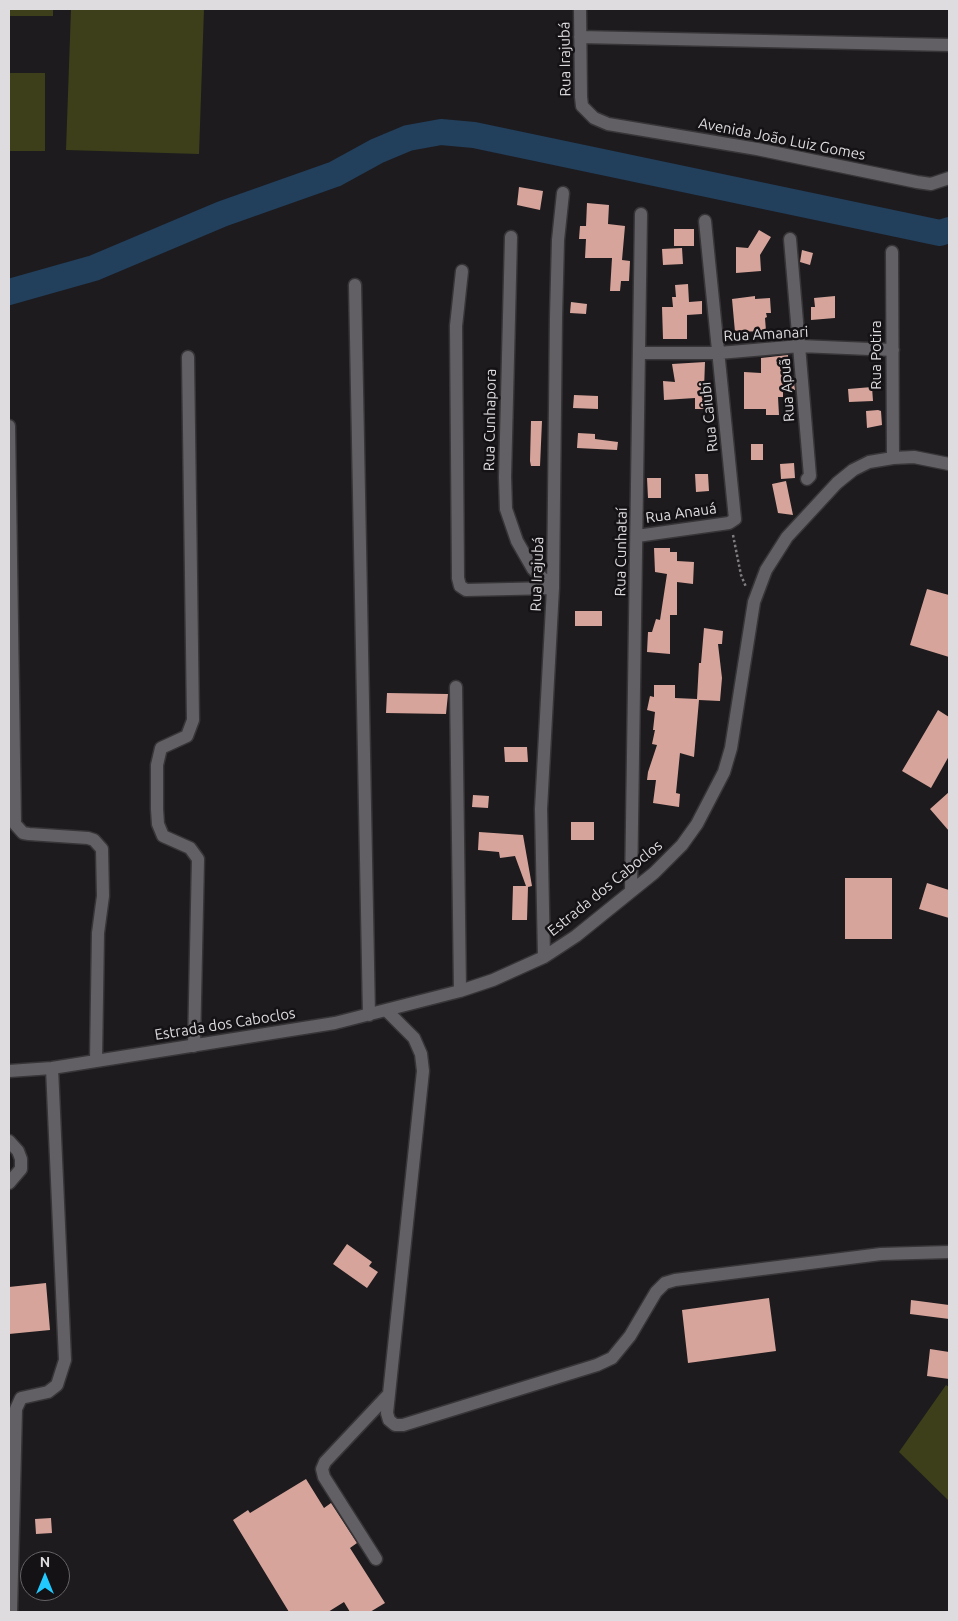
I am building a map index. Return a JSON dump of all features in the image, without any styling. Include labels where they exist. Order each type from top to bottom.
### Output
[{"type":"street","name":"Rua Irajubá","points":[[580,9],[582,106],[594,118],[608,124]]},
{"type":"street","points":[[580,37],[949,45]]},
{"type":"street","name":"Avenida João Luiz Gomes","points":[[608,124],[757,150],[917,182],[931,184],[949,178]]},
{"type":"street","name":"Rua Irajubá","points":[[544,957],[540,809],[554,588],[556,317],[558,240],[563,193]]},
{"type":"street","name":"Rua Cunhataí","points":[[631,891],[641,214]]},
{"type":"street","name":"Rua Caiubi","points":[[705,221],[735,512],[735,519],[730,523]]},
{"type":"street","name":"Rua Cunhapora","points":[[511,237],[505,477],[506,509],[517,541],[533,569],[554,588]]},
{"type":"street","name":"Rua Apuã","points":[[790,239],[810,476],[808,479]]},
{"type":"street","name":"Rua Potira","points":[[892,252],[893,458]]},
{"type":"street","points":[[462,271],[456,326],[458,578],[460,586],[466,590],[554,588]]},
{"type":"street","points":[[355,285],[369,1015]]},
{"type":"street","name":"Rua Amanari","points":[[640,353],[718,353],[800,346],[892,350]]},
{"type":"street","points":[[188,357],[193,720],[187,736],[161,748],[157,765],[157,809],[158,824],[163,836],[190,848],[198,859],[194,1046]]},
{"type":"street","points":[[9,426],[15,824],[23,833],[88,838],[94,840],[102,850],[104,896],[98,933],[96,1060]]},
{"type":"street","name":"Estrada dos Caboclos","points":[[9,1071],[52,1068],[335,1023],[460,991],[493,980],[544,957],[576,936],[654,873],[682,845],[697,824],[724,772],[731,748],[754,602],[766,570],[787,537],[837,483],[853,470],[869,462],[914,457],[949,464]]},
{"type":"street","name":"Rua Anauá","points":[[637,536],[730,523]]},
{"type":"street","points":[[456,688],[460,991]]},
{"type":"street","points":[[386,1010],[414,1038],[421,1054],[423,1071],[386,1413],[389,1420],[395,1424],[402,1425],[598,1365],[619,1351],[656,1292],[665,1283],[675,1280],[881,1254],[949,1252]]},
{"type":"street","points":[[11,1612],[16,1409],[21,1398],[48,1392],[57,1385],[65,1360],[52,1068]]},
{"type":"street","points":[[9,1142],[18,1151],[21,1159],[21,1170],[9,1182]]},
{"type":"street","points":[[376,1559],[324,1477],[322,1469],[325,1462],[389,1394]]},
{"type":"path","points":[[730,523],[741,575],[754,602]]},
{"type":"green space","points":[[9,9],[53,9],[53,16],[9,16]]},
{"type":"green space","points":[[71,9],[204,9],[199,154],[66,150]]},
{"type":"green space","points":[[9,73],[45,73],[45,151],[9,151]]},
{"type":"green space","points":[[946,1385],[949,1387],[949,1501],[899,1452]]},
{"type":"building","points":[[519,187],[543,191],[540,210],[517,205]]},
{"type":"building","points":[[587,203],[609,205],[608,224],[625,226],[622,260],[630,261],[629,281],[621,281],[620,291],[610,291],[612,258],[585,258],[586,239],[579,239],[580,226],[586,226]]},
{"type":"building","points":[[674,229],[694,229],[694,246],[674,246]]},
{"type":"building","points":[[759,230],[771,237],[760,255],[761,271],[736,273],[736,247],[748,248]]},
{"type":"building","points":[[682,248],[683,264],[663,265],[662,249]]},
{"type":"building","points":[[802,250],[813,253],[810,265],[800,262]]},
{"type":"building","points":[[688,284],[689,302],[702,301],[702,314],[687,315],[687,339],[663,339],[662,307],[673,307],[672,297],[676,297],[675,285]]},
{"type":"building","points":[[755,296],[755,299],[770,298],[771,313],[766,313],[766,331],[735,332],[732,299]]},
{"type":"building","points":[[835,296],[835,318],[811,320],[811,307],[815,307],[814,298]]},
{"type":"building","points":[[571,302],[587,304],[586,314],[570,313]]},
{"type":"building","points":[[788,355],[789,375],[793,375],[795,390],[783,391],[783,397],[778,397],[779,415],[766,415],[766,409],[744,409],[744,372],[761,373],[761,358]]},
{"type":"building","points":[[705,362],[704,389],[706,389],[707,409],[695,409],[695,398],[664,400],[663,381],[675,382],[672,364]]},
{"type":"building","points":[[872,387],[873,401],[849,402],[848,389]]},
{"type":"building","points":[[574,395],[598,396],[598,409],[573,408]]},
{"type":"building","points":[[866,411],[881,411],[882,425],[867,428]]},
{"type":"building","points":[[531,421],[542,421],[540,466],[531,466],[530,461]]},
{"type":"building","points":[[578,433],[595,434],[595,439],[618,442],[617,450],[577,448]]},
{"type":"building","points":[[751,444],[763,444],[763,460],[751,460]]},
{"type":"building","points":[[794,463],[795,478],[781,479],[780,464]]},
{"type":"building","points":[[695,474],[708,474],[709,491],[696,492]]},
{"type":"building","points":[[647,478],[661,478],[661,498],[648,498]]},
{"type":"building","points":[[786,481],[793,515],[778,513],[772,484]]},
{"type":"building","points":[[654,548],[670,548],[670,552],[677,552],[677,561],[694,562],[693,584],[677,582],[677,615],[670,615],[670,654],[647,652],[648,632],[652,632],[656,619],[660,620],[667,574],[655,572]]},
{"type":"building","points":[[927,589],[949,595],[949,657],[910,645]]},
{"type":"building","points":[[575,611],[602,611],[602,626],[575,626]]},
{"type":"building","points":[[704,628],[723,631],[722,644],[718,644],[722,678],[720,701],[699,700],[694,757],[680,753],[676,793],[680,794],[679,807],[653,803],[656,780],[647,780],[657,745],[652,744],[655,730],[653,730],[655,712],[647,710],[650,696],[654,697],[654,685],[675,685],[675,698],[697,699],[699,663],[701,663]]},
{"type":"building","points":[[387,693],[448,694],[446,714],[386,713]]},
{"type":"building","points":[[938,710],[949,717],[949,756],[931,788],[902,771]]},
{"type":"building","points":[[504,747],[527,747],[528,762],[505,762]]},
{"type":"building","points":[[949,792],[949,831],[930,809]]},
{"type":"building","points":[[473,795],[489,796],[488,808],[472,807]]},
{"type":"building","points":[[571,822],[594,822],[594,840],[571,840]]},
{"type":"building","points":[[479,832],[523,835],[532,886],[528,887],[527,920],[512,920],[513,886],[526,886],[515,856],[500,858],[499,852],[478,850]]},
{"type":"building","points":[[845,878],[892,878],[892,939],[845,939]]},
{"type":"building","points":[[927,883],[949,890],[949,918],[919,909]]},
{"type":"building","points":[[347,1244],[372,1262],[369,1266],[378,1272],[367,1288],[333,1264]]},
{"type":"building","points":[[46,1283],[50,1330],[9,1334],[9,1287]]},
{"type":"building","points":[[769,1298],[776,1351],[688,1363],[682,1310]]},
{"type":"building","points":[[911,1300],[949,1305],[949,1319],[910,1314]]},
{"type":"building","points":[[930,1349],[949,1352],[949,1379],[927,1376]]},
{"type":"building","points":[[306,1479],[324,1508],[331,1503],[357,1543],[350,1548],[385,1603],[370,1612],[350,1612],[344,1602],[328,1612],[289,1612],[233,1520],[248,1510],[250,1513]]},
{"type":"building","points":[[51,1518],[52,1533],[36,1534],[35,1519]]},
{"type":"waterway","points":[[9,292],[94,268],[222,214],[335,174],[377,151],[408,138],[441,132],[474,135],[940,233],[949,230]]}]
